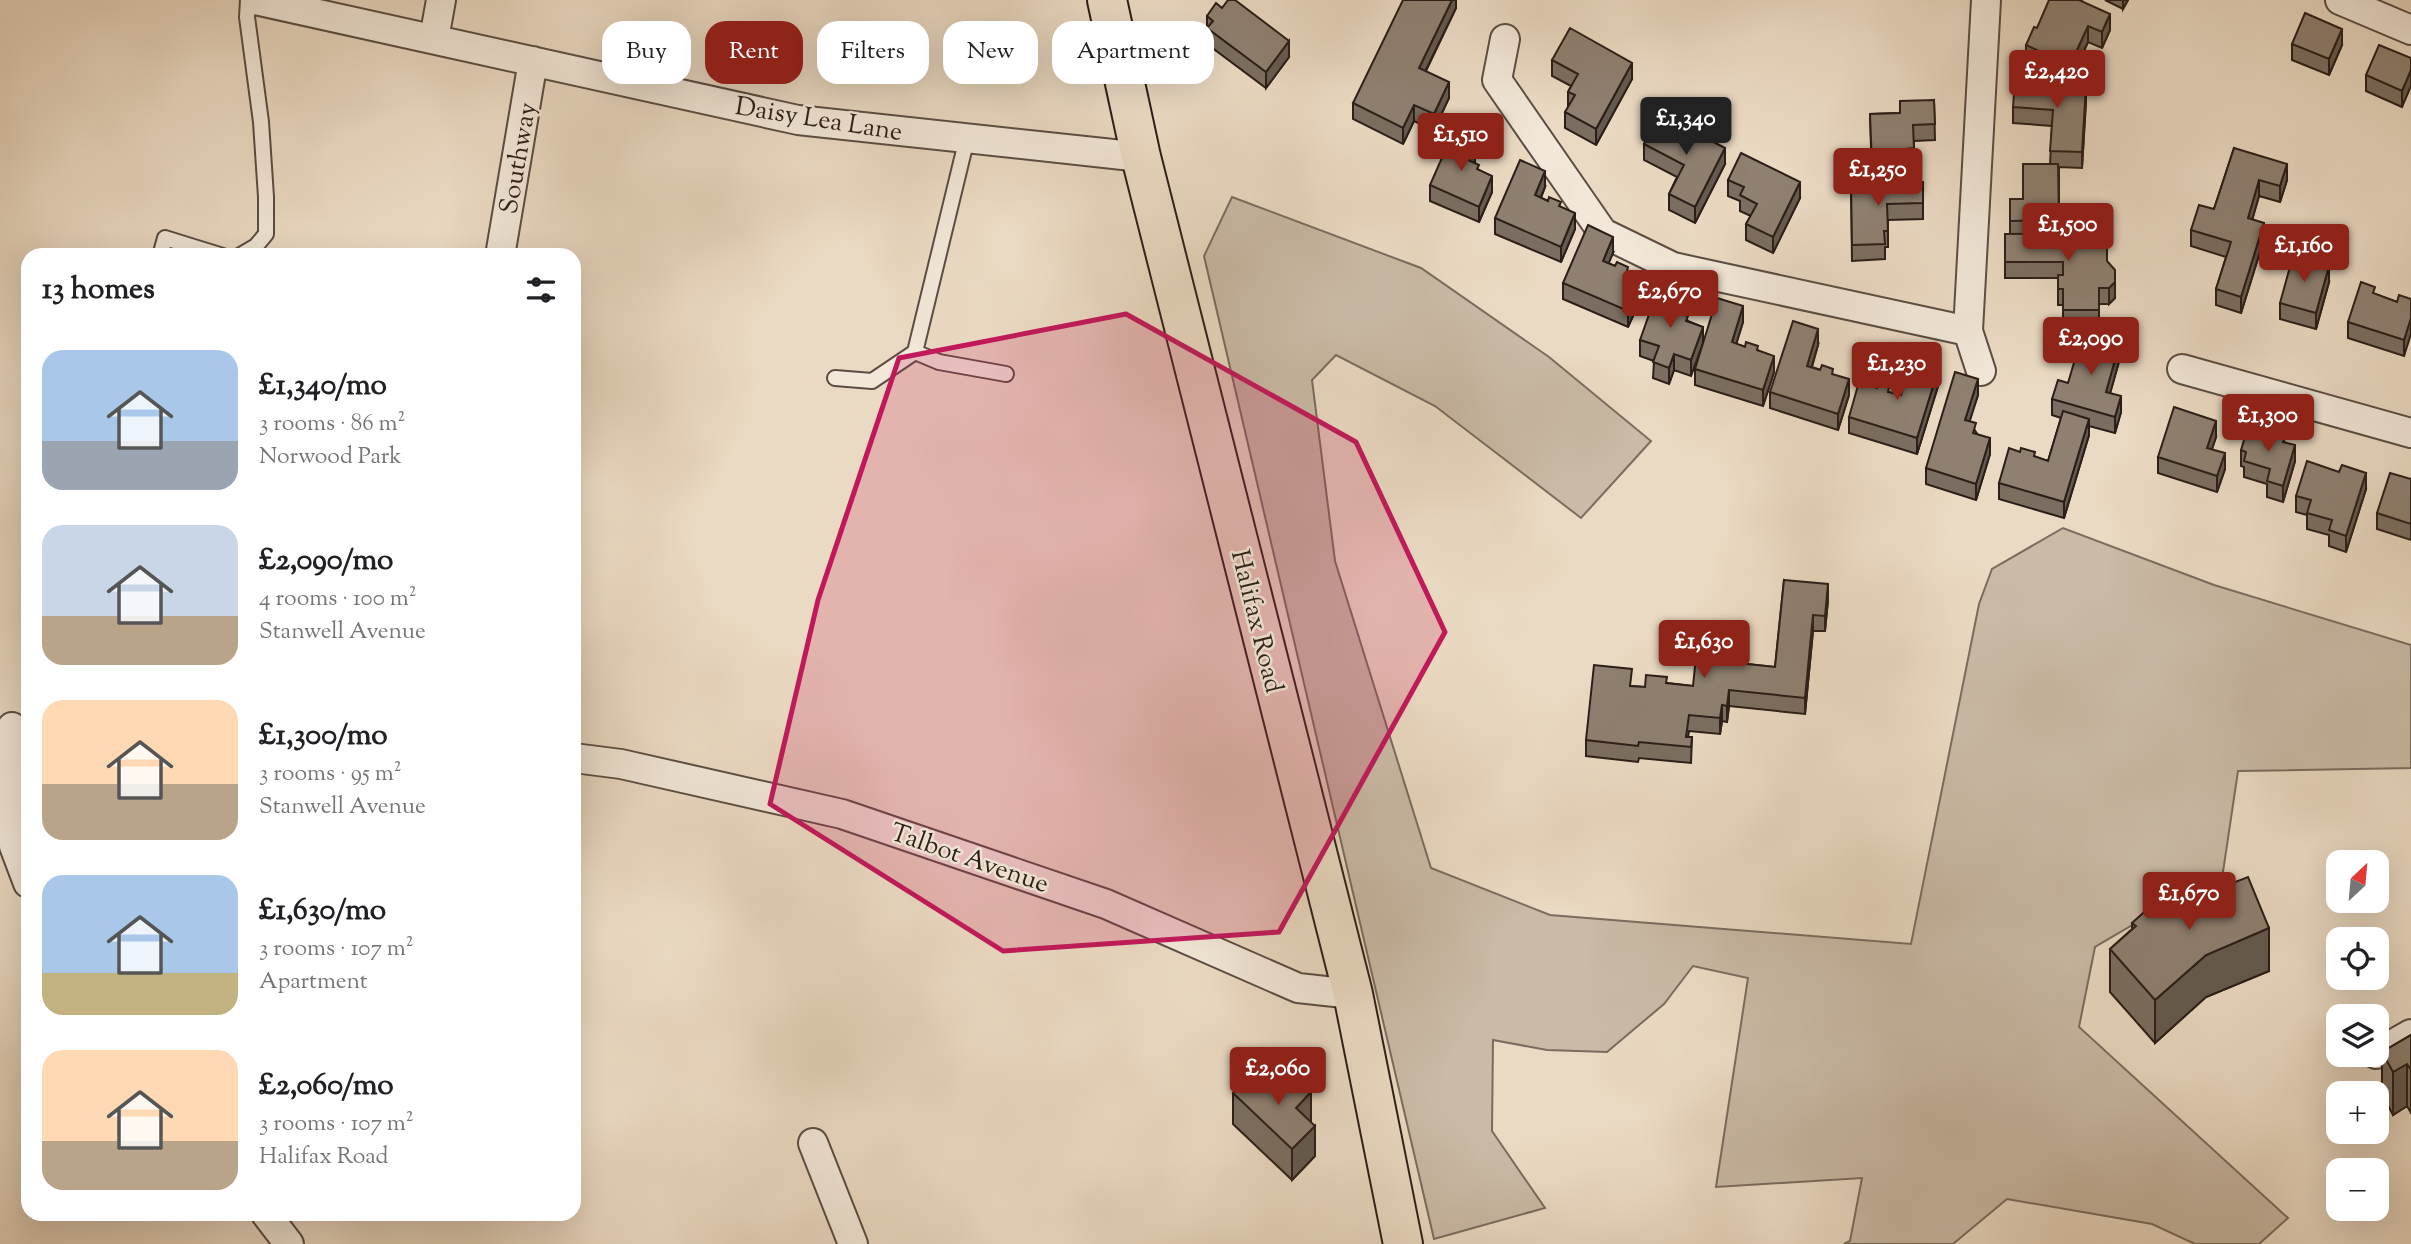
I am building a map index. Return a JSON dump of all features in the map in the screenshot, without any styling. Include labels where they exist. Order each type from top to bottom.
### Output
[{"type":"highway","name":"Halifax Road","points":[[1107,0],[1141,157],[1353,994],[1403,1244]]},
{"type":"street","name":"Daisy Lea Lane","points":[[255,0],[798,120],[1141,157]]},
{"type":"street","points":[[434,39],[441,0]]},
{"type":"street","points":[[1981,371],[1968,331],[1986,0]]},
{"type":"street","points":[[2340,0],[2411,30]]},
{"type":"street","points":[[1505,39],[1497,80],[1603,233],[1673,267],[1968,331]]},
{"type":"street","name":"Southway","points":[[501,248],[533,61]]},
{"type":"street","points":[[2182,369],[2411,433]]},
{"type":"street","points":[[13,728],[13,846],[21,866]]},
{"type":"street","name":"Talbot Avenue","points":[[581,759],[621,764],[842,814],[1106,904],[1298,988],[1353,994]]},
{"type":"street","points":[[2389,1047],[2411,1034]]},
{"type":"street","points":[[813,1143],[853,1244]]},
{"type":"street","points":[[271,1221],[289,1244]]},
{"type":"lane","points":[[248,0],[248,29],[261,122],[266,197],[266,234],[253,248]]},
{"type":"lane","points":[[835,378],[872,380],[915,352],[967,138]]},
{"type":"lane","points":[[162,248],[165,238],[197,248]]},
{"type":"lane","points":[[915,352],[939,362],[1006,374]]},
{"type":"highlighted area","points":[[1126,314],[1356,442],[1445,632],[1279,932],[1003,951],[770,804],[818,600],[899,358]]},
{"type":"shaded area","points":[[1232,197],[1421,268],[1549,357],[1651,441],[1581,518],[1435,406],[1336,355],[1312,380],[1335,561],[1431,868],[1550,915],[1911,944],[1979,604],[1992,569],[2063,528],[2214,585],[2411,645],[2411,768],[2238,771],[2223,872],[2095,947],[2079,1027],[2288,1218],[2259,1244],[2195,1244],[2152,1224],[2007,1199],[1953,1244],[1844,1244],[1850,1241],[1862,1178],[1716,1187],[1748,978],[1693,966],[1664,1004],[1607,1052],[1547,1050],[1493,1040],[1492,1131],[1545,1208],[1434,1239],[1204,256]]},
{"type":"building","points":[[1228,0],[1235,0],[1289,41],[1266,72],[1214,33],[1214,21],[1207,16],[1216,3],[1222,8]]},
{"type":"building","points":[[1403,0],[1452,0],[1419,68],[1449,82],[1434,114],[1414,105],[1403,128],[1353,103]]},
{"type":"building","points":[[2049,0],[2079,0],[2110,14],[2102,32],[2088,26],[2070,65],[2026,45]]},
{"type":"building","points":[[2305,13],[2342,29],[2329,59],[2292,44]]},
{"type":"building","points":[[1570,28],[1632,63],[1596,129],[1565,112],[1575,95],[1568,92],[1578,74],[1552,60]]},
{"type":"building","points":[[2379,45],[2411,58],[2411,70],[2402,91],[2366,75]]},
{"type":"building","points":[[2015,80],[2086,85],[2082,152],[2050,151],[2053,110],[2013,107]]},
{"type":"building","points":[[1934,100],[1935,124],[1913,125],[1914,148],[1906,149],[1906,165],[1872,166],[1870,114],[1900,113],[1900,101]]},
{"type":"building","points":[[1660,114],[1725,148],[1695,207],[1669,194],[1684,165],[1644,144]]},
{"type":"building","points":[[1452,135],[1475,146],[1468,160],[1479,165],[1477,169],[1492,176],[1479,207],[1430,185]]},
{"type":"building","points":[[2234,148],[2287,164],[2280,186],[2259,180],[2248,218],[2264,223],[2241,297],[2216,289],[2231,242],[2191,230],[2199,205],[2214,209]]},
{"type":"building","points":[[1741,153],[1800,182],[1773,237],[1746,224],[1757,204],[1740,195],[1744,187],[1728,180]]},
{"type":"building","points":[[1520,160],[1545,171],[1535,195],[1548,201],[1549,197],[1561,202],[1559,206],[1575,213],[1561,247],[1495,218]]},
{"type":"building","points":[[2023,164],[2058,164],[2059,220],[2010,221],[2010,199],[2023,199]]},
{"type":"building","points":[[1923,182],[1923,203],[1887,204],[1888,231],[1884,231],[1885,244],[1852,245],[1851,184]]},
{"type":"building","points":[[1588,225],[1613,237],[1603,261],[1615,266],[1617,262],[1628,267],[1627,271],[1643,278],[1628,311],[1563,283]]},
{"type":"building","points":[[2107,233],[2107,261],[2115,270],[2115,282],[2109,288],[2099,288],[2099,310],[2063,310],[2063,289],[2058,289],[2058,275],[2063,275],[2063,262],[2005,262],[2005,234]]},
{"type":"building","points":[[2293,256],[2329,266],[2316,313],[2280,303]]},
{"type":"building","points":[[2361,282],[2375,287],[2373,293],[2397,302],[2399,295],[2411,299],[2411,318],[2404,340],[2348,322]]},
{"type":"building","points":[[1658,289],[1682,297],[1677,313],[1688,316],[1686,321],[1703,327],[1691,360],[1674,354],[1669,368],[1653,362],[1659,346],[1640,340]]},
{"type":"building","points":[[1717,298],[1743,306],[1732,342],[1745,347],[1746,342],[1758,346],[1757,350],[1774,356],[1763,390],[1695,369]]},
{"type":"building","points":[[1793,321],[1818,329],[1807,366],[1820,370],[1822,365],[1833,369],[1832,374],[1849,379],[1838,414],[1770,392]]},
{"type":"building","points":[[2083,332],[2120,342],[2106,392],[2121,396],[2115,417],[2052,399],[2058,380],[2068,383]]},
{"type":"building","points":[[1913,359],[1939,367],[1917,438],[1849,417],[1859,382],[1877,388],[1878,383],[1889,387],[1888,392],[1901,395]]},
{"type":"building","points":[[1955,372],[1978,379],[1965,420],[1976,423],[1973,433],[1990,438],[1976,484],[1926,468]]},
{"type":"building","points":[[2174,407],[2216,421],[2207,448],[2225,453],[2217,476],[2158,457]]},
{"type":"building","points":[[2063,411],[2089,419],[2064,502],[1999,483],[2009,448],[2020,452],[2021,448],[2035,452],[2034,456],[2048,461]]},
{"type":"building","points":[[2248,427],[2285,438],[2283,442],[2295,445],[2283,486],[2267,481],[2270,469],[2244,461],[2246,452],[2241,450]]},
{"type":"building","points":[[2307,461],[2339,472],[2342,465],[2366,473],[2346,536],[2329,530],[2332,520],[2307,513],[2311,500],[2296,496]]},
{"type":"building","points":[[2390,473],[2411,479],[2411,524],[2377,513]]},
{"type":"building","points":[[1784,580],[1828,584],[1825,616],[1813,615],[1805,698],[1729,690],[1727,706],[1722,705],[1720,718],[1689,715],[1686,737],[1692,737],[1691,747],[1639,742],[1638,746],[1586,740],[1594,665],[1632,669],[1630,686],[1645,687],[1646,675],[1667,677],[1666,683],[1693,686],[1699,628],[1722,630],[1718,661],[1775,667]]},
{"type":"building","points":[[2212,876],[2215,884],[2231,877],[2233,883],[2248,877],[2269,928],[2206,955],[2155,1000],[2110,949],[2136,926],[2132,923],[2152,905],[2163,917],[2179,903],[2195,896],[2191,884]]},
{"type":"building","points":[[2411,1035],[2411,1070],[2407,1064],[2393,1072],[2389,1065],[2389,1048]]},
{"type":"building","points":[[1291,1072],[1311,1092],[1296,1108],[1315,1126],[1292,1149],[1233,1093],[1253,1073],[1273,1092]]}]
